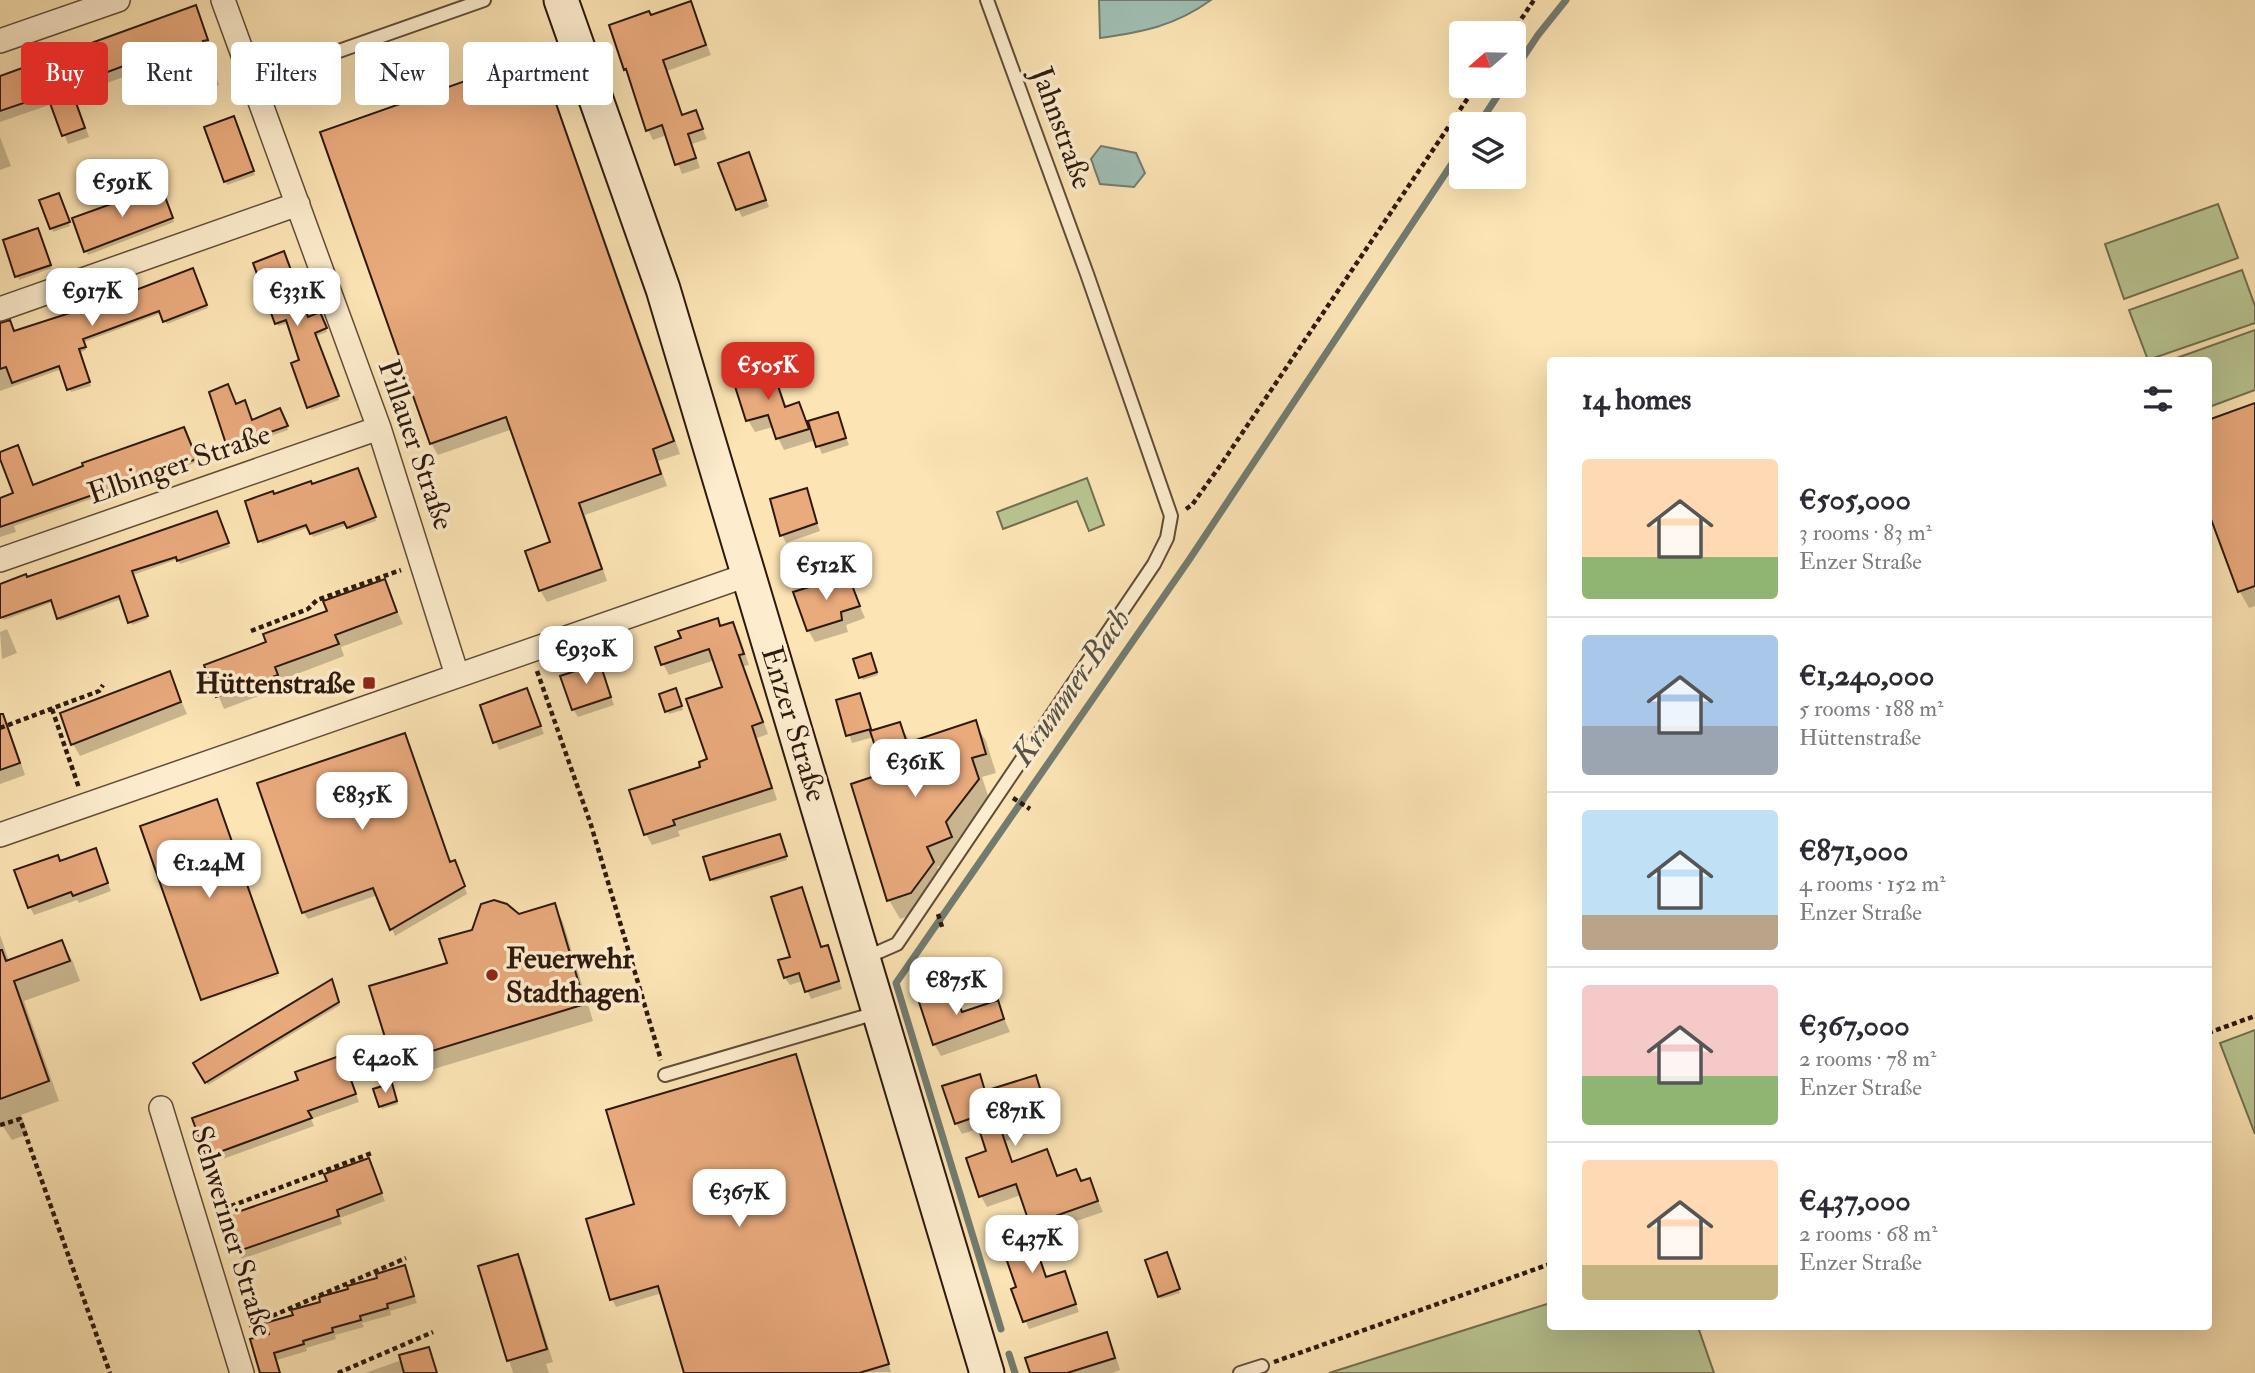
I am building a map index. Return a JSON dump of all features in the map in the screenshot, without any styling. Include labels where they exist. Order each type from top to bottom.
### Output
[{"type":"main road","name":"Enzer Straße","points":[[561,0],[650,250],[750,574],[987,1373]]},
{"type":"street","points":[[0,41],[118,0]]},
{"type":"street","name":"Pillauer Straße","points":[[223,0],[379,428],[457,675]]},
{"type":"street","points":[[0,309],[298,204]]},
{"type":"street","name":"Elbinger Straße","points":[[0,560],[379,428]]},
{"type":"street","points":[[0,835],[750,574]]},
{"type":"street","name":"Schweriner Straße","points":[[161,1108],[242,1373]]},
{"type":"lane","points":[[341,50],[484,0]]},
{"type":"lane","name":"Jahnstraße","points":[[987,0],[1087,274],[1171,516]]},
{"type":"lane","points":[[864,958],[897,944],[1154,564],[1167,538],[1171,516]]},
{"type":"lane","points":[[665,1075],[879,1012]]},
{"type":"lane","points":[[1240,1373],[1262,1366]]},
{"type":"path","points":[[1520,21],[1534,0]]},
{"type":"path","points":[[1171,516],[1192,505],[1222,463],[1468,98]]},
{"type":"path","points":[[251,631],[308,609],[317,600],[422,563]]},
{"type":"path","points":[[530,650],[591,825],[665,1075]]},
{"type":"path","points":[[0,728],[99,691],[103,685]]},
{"type":"path","points":[[52,709],[85,805]]},
{"type":"path","points":[[1008,794],[1030,808]]},
{"type":"path","points":[[938,915],[943,930]]},
{"type":"path","points":[[2212,1032],[2255,1016]]},
{"type":"path","points":[[0,1125],[20,1119],[110,1373]]},
{"type":"path","points":[[195,1220],[372,1153]]},
{"type":"path","points":[[230,1334],[406,1258]]},
{"type":"path","points":[[1262,1366],[1547,1265]]},
{"type":"path","points":[[338,1373],[433,1332]]},
{"type":"green space","points":[[2218,204],[2238,258],[2124,299],[2105,244]]},
{"type":"green space","points":[[2242,270],[2255,306],[2255,323],[2157,357],[2147,357],[2129,310]]},
{"type":"green space","points":[[2255,330],[2255,390],[2212,406],[2212,357],[2179,357]]},
{"type":"green space","points":[[1087,478],[1104,525],[1089,531],[1077,501],[1003,529],[997,512]]},
{"type":"green space","points":[[2255,1030],[2255,1134],[2220,1043]]},
{"type":"green space","points":[[1547,1304],[1547,1330],[1699,1330],[1714,1373],[1329,1373]]},
{"type":"shaded area","points":[[1099,0],[1211,0],[1171,22],[1100,38]]},
{"type":"shaded area","points":[[1101,146],[1136,153],[1145,173],[1134,187],[1100,184],[1091,159]]},
{"type":"building","points":[[691,1],[706,45],[663,60],[682,115],[696,110],[703,129],[688,134],[696,158],[675,165],[662,125],[646,131],[609,25],[649,11],[651,15]]},
{"type":"building","points":[[196,5],[208,40],[122,42],[122,66],[108,72],[108,42],[94,42]]},
{"type":"building","points":[[21,68],[21,104],[0,111],[0,76]]},
{"type":"building","points":[[463,82],[463,105],[556,105],[674,441],[653,449],[661,474],[579,503],[602,569],[539,591],[525,551],[550,542],[506,417],[430,444],[320,132],[397,105],[449,105],[449,87]]},
{"type":"building","points":[[51,105],[77,105],[85,128],[62,136]]},
{"type":"building","points":[[234,116],[254,171],[224,182],[204,127]]},
{"type":"building","points":[[749,152],[766,200],[736,210],[718,163]]},
{"type":"building","points":[[161,186],[173,218],[84,252],[72,218]]},
{"type":"building","points":[[59,193],[70,222],[50,229],[39,200]]},
{"type":"building","points":[[38,228],[51,265],[15,277],[3,240]]},
{"type":"building","points":[[284,251],[308,317],[320,312],[327,328],[315,333],[339,396],[307,408],[291,363],[299,360],[286,320],[275,324],[253,263]]},
{"type":"building","points":[[193,268],[207,305],[163,322],[159,311],[83,339],[86,347],[79,349],[90,382],[67,390],[59,366],[12,383],[6,367],[0,369],[0,323],[10,320],[14,331],[101,303],[100,301],[135,287],[136,290]]},
{"type":"building","points":[[771,365],[785,407],[799,402],[809,429],[776,439],[768,415],[746,421],[732,377]]},
{"type":"building","points":[[228,384],[236,404],[245,400],[252,420],[280,408],[288,426],[227,447],[209,392]]},
{"type":"building","points":[[2255,403],[2255,586],[2238,592],[2212,522],[2212,419]]},
{"type":"building","points":[[838,412],[846,438],[816,447],[808,421]]},
{"type":"building","points":[[184,427],[197,459],[0,527],[0,498],[13,493],[0,459],[0,452],[18,445],[33,485],[83,466],[82,463]]},
{"type":"building","points":[[358,468],[376,517],[347,528],[344,522],[310,534],[306,525],[258,542],[245,501],[311,481],[312,484]]},
{"type":"building","points":[[807,488],[817,523],[780,536],[770,499]]},
{"type":"building","points":[[217,511],[229,543],[177,561],[176,557],[132,571],[148,616],[128,623],[119,596],[57,619],[51,600],[0,618],[0,584]]},
{"type":"building","points":[[848,575],[860,606],[841,612],[842,620],[807,631],[793,592]]},
{"type":"building","points":[[385,579],[397,612],[335,635],[339,644],[275,667],[278,675],[216,697],[204,665],[266,642],[263,634],[327,611],[323,601]]},
{"type":"building","points":[[718,618],[720,626],[733,622],[744,654],[739,655],[763,722],[752,726],[772,788],[673,820],[675,825],[644,835],[629,790],[700,767],[699,762],[707,759],[686,699],[722,687],[709,649],[661,665],[655,647],[681,638],[678,631]]},
{"type":"building","points":[[871,653],[877,672],[859,678],[853,659]]},
{"type":"building","points":[[600,663],[611,697],[572,710],[560,676]]},
{"type":"building","points":[[170,671],[181,702],[71,745],[60,713]]},
{"type":"building","points":[[527,688],[541,726],[493,743],[480,705]]},
{"type":"building","points":[[676,688],[682,706],[665,712],[659,694]]},
{"type":"building","points":[[860,693],[871,729],[846,736],[836,700]]},
{"type":"building","points":[[0,714],[3,714],[20,763],[0,770]]},
{"type":"building","points":[[976,720],[986,754],[972,758],[979,779],[946,822],[952,837],[927,847],[934,862],[911,893],[887,901],[851,784],[884,773],[870,731],[900,722],[907,743]]},
{"type":"building","points":[[405,733],[450,862],[455,860],[465,886],[390,930],[373,888],[302,913],[257,783]]},
{"type":"building","points":[[217,799],[278,973],[201,1000],[140,826]]},
{"type":"building","points":[[780,834],[787,856],[710,880],[703,857]]},
{"type":"building","points":[[96,848],[108,883],[73,896],[71,892],[28,908],[14,870],[58,855],[60,861]]},
{"type":"building","points":[[802,887],[821,947],[828,945],[839,981],[805,992],[799,973],[784,978],[778,960],[790,957],[771,897]]},
{"type":"building","name":"Feuerwehr Stadthagen","points":[[494,900],[507,904],[519,914],[555,903],[585,1004],[393,1063],[369,986],[447,963],[439,939],[472,930],[481,904]]},
{"type":"building","points":[[62,940],[70,961],[14,981],[49,1081],[0,1099],[0,950],[6,961]]},
{"type":"building","points":[[332,979],[339,1002],[205,1083],[193,1063]]},
{"type":"building","points":[[954,991],[962,1012],[998,1000],[1004,1019],[933,1045],[919,1002]]},
{"type":"building","points":[[796,1054],[889,1364],[859,1373],[684,1373],[658,1286],[610,1300],[586,1219],[634,1204],[606,1110]]},
{"type":"building","points":[[342,1055],[356,1094],[308,1111],[312,1118],[206,1157],[192,1118],[298,1080],[295,1072]]},
{"type":"building","points":[[980,1074],[985,1091],[1036,1075],[1048,1115],[1001,1130],[1012,1162],[1047,1149],[1057,1176],[1076,1169],[1081,1181],[1090,1178],[1098,1201],[1030,1225],[1016,1184],[979,1197],[966,1158],[986,1151],[975,1117],[955,1124],[942,1086]]},
{"type":"building","points":[[392,1083],[397,1101],[379,1107],[373,1089]]},
{"type":"building","points":[[369,1158],[382,1193],[337,1210],[339,1216],[236,1252],[223,1217],[327,1181],[324,1174]]},
{"type":"building","points":[[1026,1218],[1046,1277],[1065,1271],[1076,1304],[1023,1322],[1011,1289],[1016,1287],[996,1229]]},
{"type":"building","points":[[1167,1252],[1180,1289],[1158,1297],[1145,1260]]},
{"type":"building","points":[[518,1254],[547,1349],[507,1361],[478,1266]]},
{"type":"building","points":[[405,1265],[414,1296],[387,1304],[388,1308],[360,1316],[361,1320],[332,1328],[333,1332],[303,1341],[304,1344],[274,1353],[280,1373],[260,1373],[250,1339],[269,1334],[265,1323],[293,1315],[291,1310],[320,1302],[319,1297],[348,1289],[347,1286],[377,1278],[376,1274]]},
{"type":"building","points":[[1107,1332],[1115,1358],[1067,1373],[1030,1373],[1025,1358]]},
{"type":"building","points":[[429,1347],[437,1373],[404,1373],[399,1355]]},
{"type":"waterway","name":"Krummer Bach","points":[[1526,53],[1566,0]]},
{"type":"waterway","name":"Krummer Bach","points":[[1487,112],[1496,98]]},
{"type":"waterway","name":"Krummer Bach","points":[[1001,1329],[896,983],[1189,560],[1449,168]]},
{"type":"waterway","name":"Krummer Bach","points":[[1009,1354],[1015,1373]]},
{"type":"place","name":"Hüttenstraße","points":[[369,683]]},
{"type":"place","name":"Feuerwehr Stadthagen","points":[[492,975]]}]
